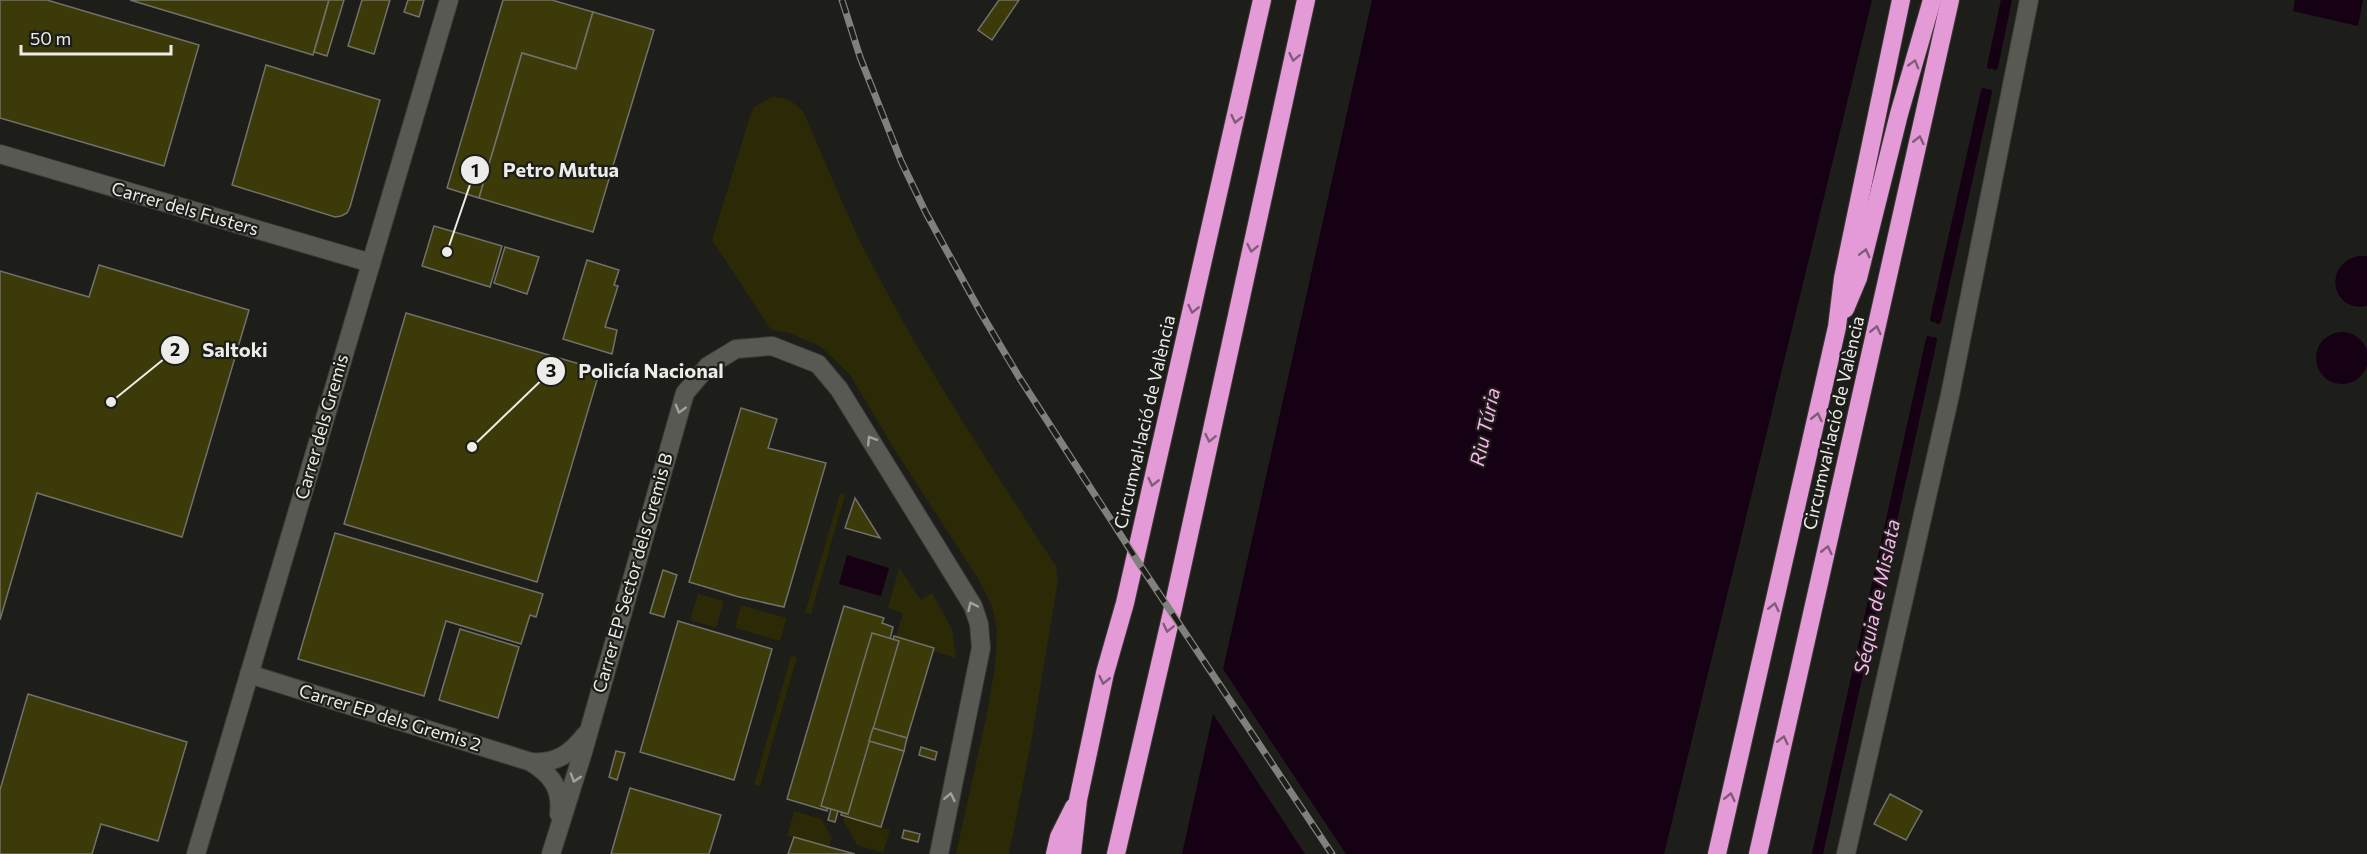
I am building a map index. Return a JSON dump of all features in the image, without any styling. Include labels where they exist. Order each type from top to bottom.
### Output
[{"type":"highway","name":"Circumval·lació de València","points":[[1072,854],[1078,800],[1105,673],[1125,603],[1262,0]]},
{"type":"highway","points":[[1116,854],[1173,608],[1306,0]]},
{"type":"highway","name":"Circumval·lació de València","points":[[1718,854],[1837,327],[1843,278],[1901,0]]},
{"type":"highway","points":[[1837,327],[1858,278],[1899,114],[1932,0]]},
{"type":"highway","name":"Circumval·lació de València","points":[[1758,854],[1950,0]]},
{"type":"highway","points":[[1055,854],[1059,837],[1078,800]]},
{"type":"street","name":"Carrer dels Gremis","points":[[196,854],[449,0]]},
{"type":"street","points":[[1846,854],[1950,395],[2029,0]]},
{"type":"street","name":"Carrer dels Fusters","points":[[0,154],[370,263]]},
{"type":"street","name":"Carrer EP Sector dels Gremis B","points":[[550,854],[570,797],[685,393],[708,366],[736,349],[772,346],[818,364],[839,389],[974,606],[979,624],[981,648],[939,854]]},
{"type":"street","name":"Carrer EP dels Gremis 2","points":[[249,674],[531,762]]},
{"type":"street","points":[[531,762],[543,763],[566,756],[588,731]]},
{"type":"street","points":[[531,762],[551,777],[558,789],[560,801],[556,833]]},
{"type":"shaded area","points":[[772,97],[789,100],[803,111],[856,232],[897,310],[963,421],[1056,566],[1058,580],[1031,743],[1009,854],[956,854],[995,667],[997,630],[992,606],[979,580],[896,452],[850,375],[820,346],[789,333],[771,330],[712,240],[750,116],[754,107]]},
{"type":"shaded area","points":[[840,493],[845,495],[811,614],[805,613]]},
{"type":"shaded area","points":[[899,568],[921,600],[932,593],[952,629],[956,658],[895,640],[903,613],[888,608]]},
{"type":"shaded area","points":[[698,594],[724,601],[716,628],[690,620]]},
{"type":"shaded area","points":[[741,605],[787,618],[780,641],[735,628]]},
{"type":"shaded area","points":[[791,656],[797,657],[760,786],[754,785]]},
{"type":"shaded area","points":[[794,811],[821,819],[832,838],[829,847],[787,836]]},
{"type":"shaded area","points":[[844,816],[890,830],[883,853],[857,845],[843,820]]},
{"type":"water","name":"Riu Túria","points":[[1372,0],[1872,0],[1664,854],[1182,854]]},
{"type":"water","points":[[2295,0],[2363,0],[2358,26],[2293,11]]},
{"type":"water","points":[[2358,256],[2367,256],[2367,306],[2355,306],[2346,302],[2339,296],[2336,287],[2339,269],[2347,261]]},
{"type":"water","points":[[2342,332],[2352,334],[2360,340],[2366,348],[2368,358],[2366,368],[2360,376],[2352,382],[2342,384],[2332,382],[2324,376],[2318,368],[2316,358],[2318,348],[2324,340],[2332,334]]},
{"type":"water","points":[[847,555],[889,568],[881,596],[839,584]]},
{"type":"pier","points":[[1221,666],[1346,854],[1305,854],[1211,711]]},
{"type":"building","points":[[0,0],[47,0],[199,45],[164,166],[0,118]]},
{"type":"building","points":[[130,0],[329,0],[313,55]]},
{"type":"building","points":[[329,0],[344,0],[327,56],[314,52]]},
{"type":"building","points":[[362,0],[390,0],[374,54],[348,46]]},
{"type":"building","points":[[408,0],[424,0],[419,17],[404,12]]},
{"type":"building","points":[[503,0],[552,0],[593,12],[576,69],[522,53],[479,198],[447,188]]},
{"type":"building","points":[[999,0],[1019,0],[992,40],[978,30]]},
{"type":"building","points":[[593,12],[654,30],[593,232],[479,198],[522,53],[576,69]]},
{"type":"building","points":[[266,65],[380,100],[347,213],[335,217],[232,185]]},
{"type":"building","points":[[434,226],[502,246],[490,287],[422,266]]},
{"type":"building","points":[[505,247],[539,257],[527,294],[494,283]]},
{"type":"building","points":[[587,260],[619,270],[614,285],[618,286],[605,327],[617,330],[612,354],[563,339]]},
{"type":"building","points":[[99,265],[249,310],[182,537],[37,493],[0,620],[0,271],[89,297]]},
{"type":"building","points":[[406,313],[600,370],[537,582],[344,524]]},
{"type":"building","points":[[741,408],[777,419],[768,448],[826,463],[784,607],[689,582]]},
{"type":"building","points":[[855,498],[880,538],[845,528]]},
{"type":"building","points":[[335,533],[543,594],[536,617],[530,615],[521,644],[446,621],[424,696],[298,659]]},
{"type":"building","points":[[663,570],[677,575],[664,617],[650,613]]},
{"type":"building","points":[[844,606],[884,618],[882,623],[893,627],[890,639],[893,640],[894,636],[934,648],[907,738],[901,736],[898,745],[865,735],[864,739],[904,751],[881,827],[841,815],[842,812],[838,811],[835,822],[828,820],[831,809],[827,808],[827,811],[787,799]]},
{"type":"building","points":[[678,621],[772,649],[734,780],[640,752]]},
{"type":"building","points":[[460,629],[519,647],[498,718],[439,700]]},
{"type":"building","points":[[872,633],[899,641],[848,814],[821,806]]},
{"type":"building","points":[[28,694],[187,742],[158,841],[101,824],[92,854],[0,854],[0,790]]},
{"type":"building","points":[[873,728],[907,738],[904,751],[869,741]]},
{"type":"building","points":[[921,747],[937,752],[935,760],[919,755]]},
{"type":"building","points":[[616,751],[625,753],[617,780],[609,777]]},
{"type":"building","points":[[630,788],[721,815],[709,854],[611,854]]},
{"type":"building","points":[[1890,794],[1922,811],[1906,840],[1874,824]]},
{"type":"building","points":[[904,830],[920,834],[918,842],[902,838]]},
{"type":"building","points":[[794,837],[829,847],[855,854],[788,854]]},
{"type":"waterway","points":[[1990,66],[2004,0]]},
{"type":"waterway","name":"Séquia de Mislata","points":[[1995,67],[2009,0]]},
{"type":"waterway","points":[[1933,319],[1984,91]]},
{"type":"waterway","name":"Séquia de Mislata","points":[[1938,321],[1989,92]]},
{"type":"waterway","points":[[1815,854],[1929,339]]},
{"type":"waterway","name":"Séquia de Mislata","points":[[1820,854],[1934,340]]},
{"type":"railway","points":[[842,0],[860,57],[901,161],[926,213],[981,313],[1019,377],[1142,568],[1332,854]]},
{"type":"place","name":"Petro Mutua","points":[[447,252]]},
{"type":"place","name":"Saltoki","points":[[111,402]]},
{"type":"place","name":"Policía Nacional","points":[[472,447]]}]
